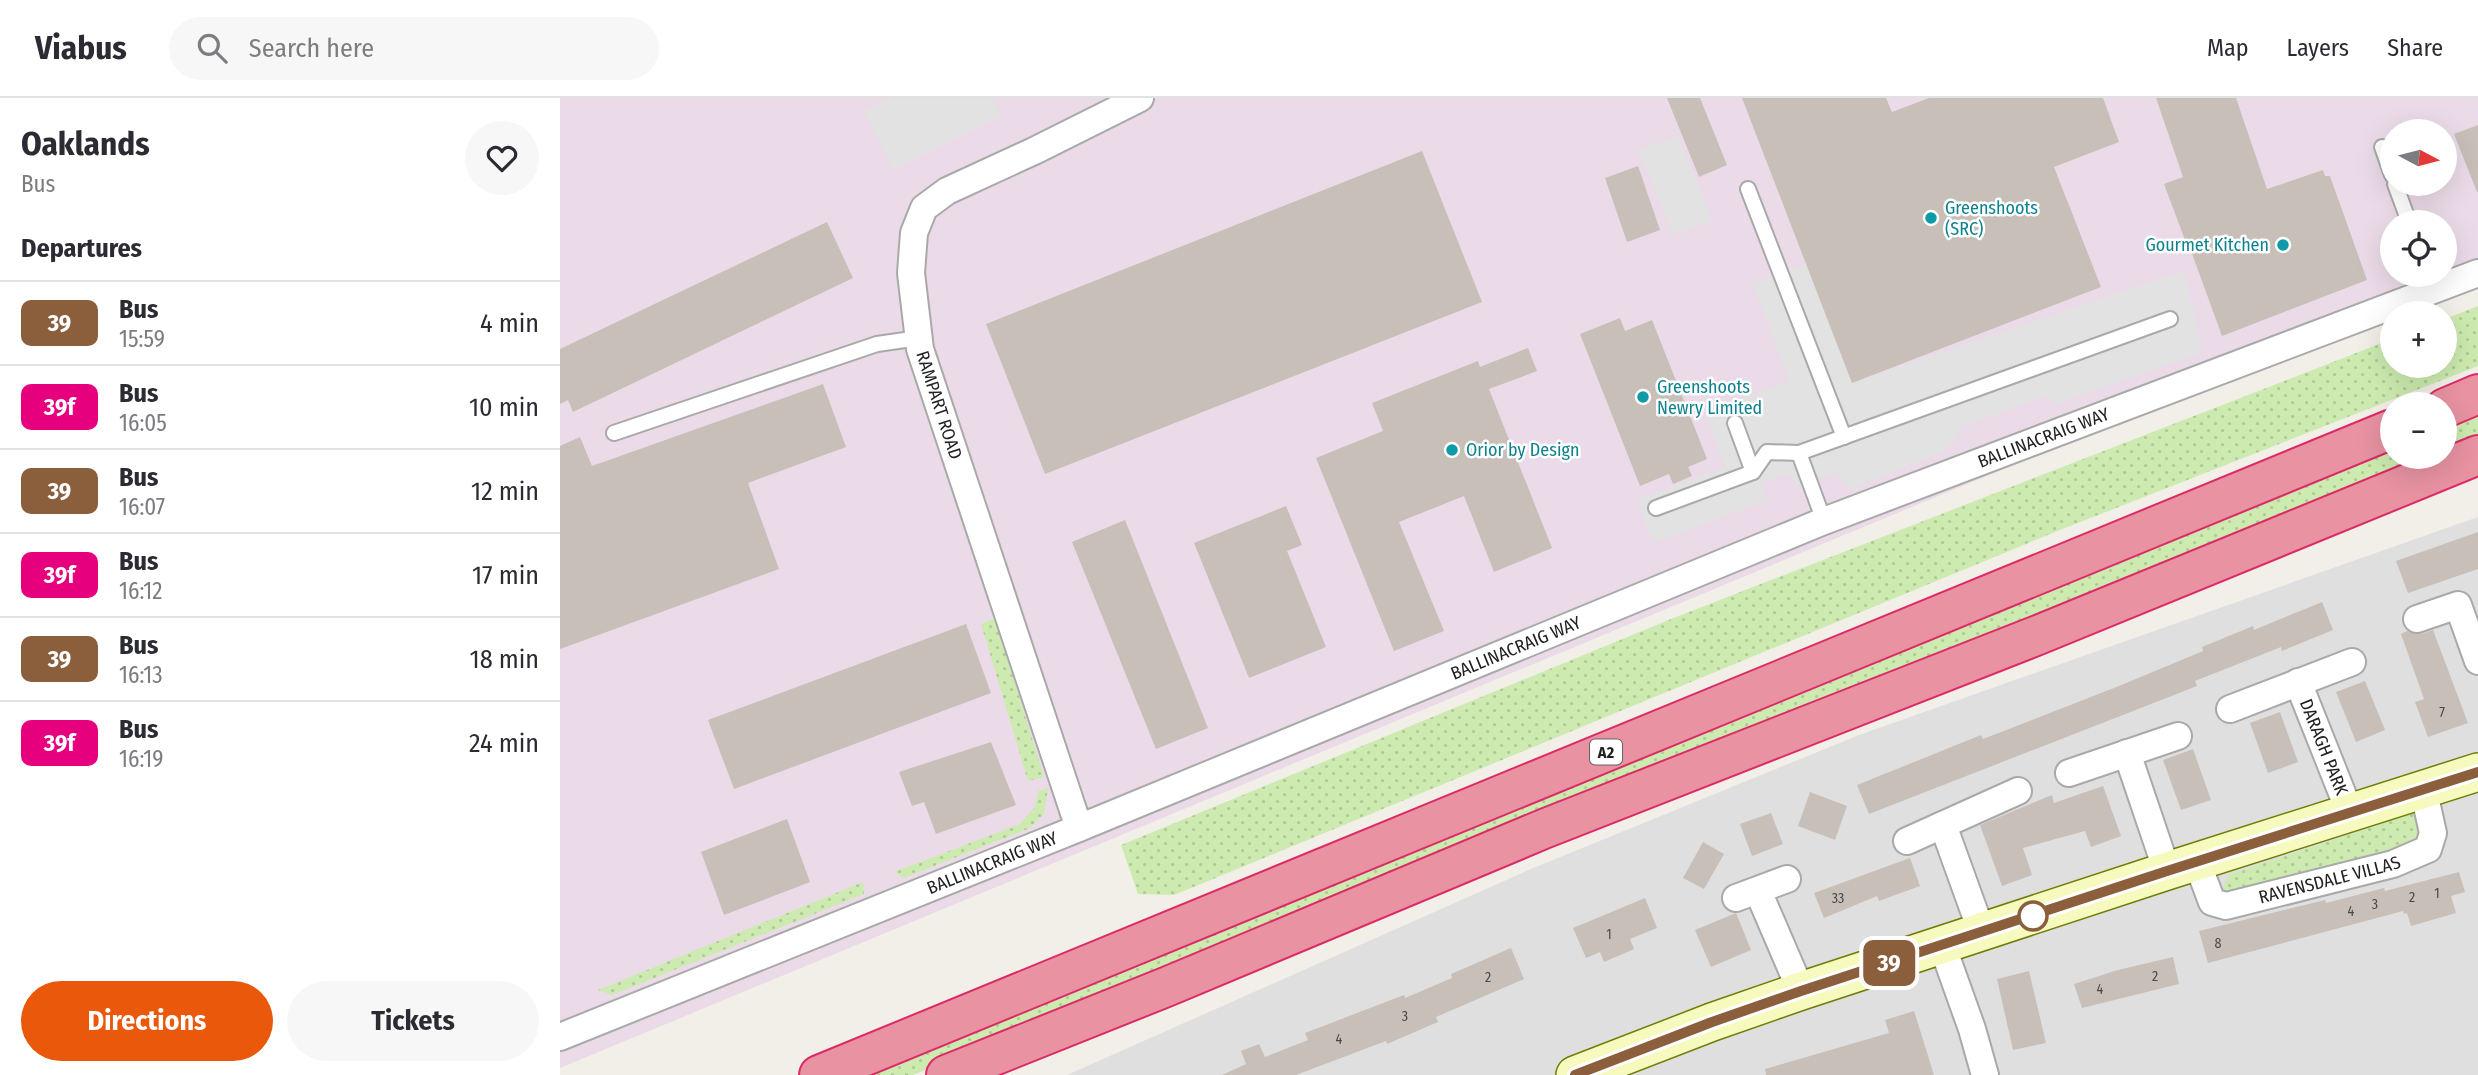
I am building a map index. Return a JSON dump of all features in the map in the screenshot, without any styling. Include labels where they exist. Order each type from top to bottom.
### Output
[{"type":"highway","points":[[2457,403],[2478,394]]},
{"type":"highway","name":"A2","points":[[820,1075],[2380,434]]},
{"type":"highway","points":[[946,1075],[1166,988],[1559,823],[2038,635],[2478,455]]},
{"type":"street","name":"RAMPART ROAD","points":[[1079,828],[920,349],[911,273],[914,233],[924,208],[947,191],[1140,98]]},
{"type":"street","name":"BALLINACRAIG WAY","points":[[2457,277],[2478,273]]},
{"type":"street","name":"BALLINACRAIG WAY","points":[[560,1037],[1079,828],[1824,521],[2418,287]]},
{"type":"street","points":[[2417,620],[2458,604],[2478,661]]},
{"type":"street","name":"DARAGH PARK","points":[[2230,709],[2352,662]]},
{"type":"street","name":"DARAGH PARK","points":[[2298,682],[2350,813]]},
{"type":"street","points":[[2068,773],[2178,736]]},
{"type":"street","points":[[2127,753],[2182,866]]},
{"type":"street","points":[[1580,1074],[1712,1022],[1801,991],[2478,772]]},
{"type":"street","name":"RAVENSDALE VILLAS","points":[[2182,866],[2212,902],[2226,906],[2393,864],[2428,849],[2433,832],[2423,788]]},
{"type":"street","points":[[1907,841],[2018,791]]},
{"type":"street","points":[[1943,825],[1982,933]]},
{"type":"street","points":[[1787,879],[1747,895],[1801,991]]},
{"type":"street","points":[[1942,945],[1972,1029],[1984,1075]]},
{"type":"lane","points":[[1748,189],[1844,437]]},
{"type":"lane","points":[[1657,509],[1753,472],[1767,452],[1799,453],[2170,319]]},
{"type":"lane","points":[[614,433],[877,344],[919,338]]},
{"type":"lane","points":[[1735,424],[1753,472]]},
{"type":"lane","points":[[1799,453],[1824,521]]},
{"type":"shaded area","points":[[560,98],[2478,98],[2478,272],[2457,281],[2457,210],[2380,210],[2380,287],[2442,287],[2408,301],[2380,301],[2380,313],[560,1068]]},
{"type":"shaded area","points":[[889,98],[991,98],[1001,116],[893,170],[864,111]]},
{"type":"shaded area","points":[[1678,136],[1712,220],[1673,235],[1639,150]]},
{"type":"shaded area","points":[[1806,264],[1852,383],[2184,271],[2203,352],[2056,404],[2046,396],[1965,425],[1944,451],[1851,489],[1834,473],[1797,487],[1789,473],[1761,484],[1767,500],[1653,543],[1637,500],[1725,467],[1706,413],[1790,381],[1753,284]]},
{"type":"shaded area","points":[[2478,517],[2478,1075],[1067,1075],[1531,869],[1859,735]]},
{"type":"green space","points":[[2478,306],[2478,366],[2457,374],[2457,314]]},
{"type":"green space","points":[[2380,344],[2380,378],[2447,378],[2412,392],[2380,392],[2380,404],[2060,530],[1174,895],[1138,894],[1121,845],[1676,617]]},
{"type":"green space","points":[[2478,413],[2478,438],[2457,446],[2457,421]]},
{"type":"green space","points":[[2380,453],[2380,469],[2403,469],[913,1075],[851,1075]]},
{"type":"green space","points":[[995,618],[1044,777],[1028,781],[981,624]]},
{"type":"green space","points":[[1048,788],[1044,814],[1030,828],[904,878],[894,872],[1020,824],[1035,807],[1038,791]]},
{"type":"green space","points":[[2416,814],[2423,832],[2419,847],[2226,898],[2222,891],[2228,875]]},
{"type":"green space","points":[[863,882],[864,894],[612,995],[598,990]]},
{"type":"building","points":[[1667,98],[1700,98],[1727,165],[1699,177]]},
{"type":"building","name":"Greenshoots (SRC)","points":[[1742,98],[1886,98],[1892,112],[1929,98],[2103,98],[2119,142],[2054,167],[2101,287],[1852,383]]},
{"type":"building","name":"Gourmet Kitchen","points":[[2156,98],[2236,98],[2267,189],[2323,170],[2325,176],[2330,176],[2367,280],[2222,336],[2164,184],[2183,177]]},
{"type":"building","points":[[2478,125],[2478,192],[2457,142],[2457,133]]},
{"type":"building","points":[[1422,151],[1482,302],[1045,474],[986,324]]},
{"type":"building","points":[[1638,166],[1660,230],[1627,242],[1605,178]]},
{"type":"building","points":[[827,222],[853,278],[573,412],[568,400],[560,404],[560,349]]},
{"type":"building","name":"Greenshoots Newry Limited","points":[[1620,318],[1625,331],[1652,320],[1707,459],[1688,467],[1692,476],[1673,484],[1669,474],[1640,486],[1580,334]]},
{"type":"building","name":"Orior by Design","points":[[1528,348],[1537,371],[1489,389],[1552,548],[1494,572],[1464,496],[1399,522],[1444,631],[1394,651],[1316,458],[1383,431],[1372,403],[1478,361],[1480,367]]},
{"type":"building","points":[[823,384],[846,447],[748,483],[779,569],[560,649],[560,446],[580,437],[592,466]]},
{"type":"building","points":[[1286,506],[1302,545],[1287,551],[1326,647],[1249,678],[1194,543]]},
{"type":"building","points":[[1125,520],[1208,728],[1156,749],[1072,542]]},
{"type":"building","points":[[2478,532],[2478,569],[2408,593],[2396,561]]},
{"type":"building","points":[[2322,602],[2333,630],[2195,681],[2197,686],[1869,814],[1857,785],[1981,735],[1983,739],[2119,686],[2203,651],[2202,647],[2253,626],[2254,630]]},
{"type":"building","points":[[966,624],[991,693],[734,789],[708,720]]},
{"type":"building","points":[[2433,630],[2468,723],[2428,737],[2415,702],[2424,699],[2401,634],[2407,631],[2421,634]]},
{"type":"building","points":[[2365,681],[2385,730],[2356,742],[2336,692]]},
{"type":"building","points":[[2280,712],[2298,762],[2268,773],[2250,723]]},
{"type":"building","points":[[991,742],[1016,805],[936,834],[924,802],[912,806],[899,772]]},
{"type":"building","points":[[2193,749],[2211,800],[2181,810],[2163,760]]},
{"type":"building","points":[[2103,786],[2121,836],[2091,847],[2085,831],[2023,848],[2032,875],[2002,886],[1980,825],[2052,795],[2054,803]]},
{"type":"building","points":[[1810,792],[1847,806],[1835,840],[1798,826]]},
{"type":"building","points":[[1771,813],[1783,844],[1752,856],[1740,824]]},
{"type":"building","points":[[787,819],[810,882],[724,915],[701,852]]},
{"type":"building","points":[[1703,842],[1724,854],[1704,889],[1683,878]]},
{"type":"building","points":[[1910,858],[1920,886],[1879,901],[1877,896],[1824,918],[1814,893]]},
{"type":"building","points":[[2459,872],[2465,892],[2451,896],[2456,913],[2411,926],[2407,913],[2404,914],[2403,911],[2208,963],[2199,931],[2325,900],[2326,903],[2384,888],[2385,891]]},
{"type":"building","points":[[1645,898],[1657,928],[1630,939],[1634,949],[1604,962],[1600,952],[1586,958],[1573,928]]},
{"type":"building","points":[[1736,913],[1751,950],[1711,967],[1695,930]]},
{"type":"building","points":[[1511,948],[1524,979],[1436,1017],[1438,1022],[1387,1044],[1386,1041],[1296,1075],[1222,1075],[1246,1064],[1241,1051],[1259,1044],[1265,1057],[1308,1040],[1305,1033],[1404,995],[1405,998]]},
{"type":"building","points":[[2173,957],[2179,984],[2082,1008],[2074,984]]},
{"type":"building","points":[[2029,971],[2046,1043],[2013,1050],[1997,979]]},
{"type":"building","points":[[1914,1011],[1934,1075],[1766,1075],[1765,1069],[1889,1033],[1885,1020]]},
{"type":"bus line","name":"39","points":[[1575,1075],[1801,991],[2478,772]]},
{"type":"place","name":"Greenshoots (SRC)","points":[[1931,218]]},
{"type":"place","name":"Gourmet Kitchen","points":[[2283,245]]},
{"type":"place","name":"Greenshoots Newry Limited","points":[[1643,397]]},
{"type":"place","name":"Orior by Design","points":[[1452,450]]}]
